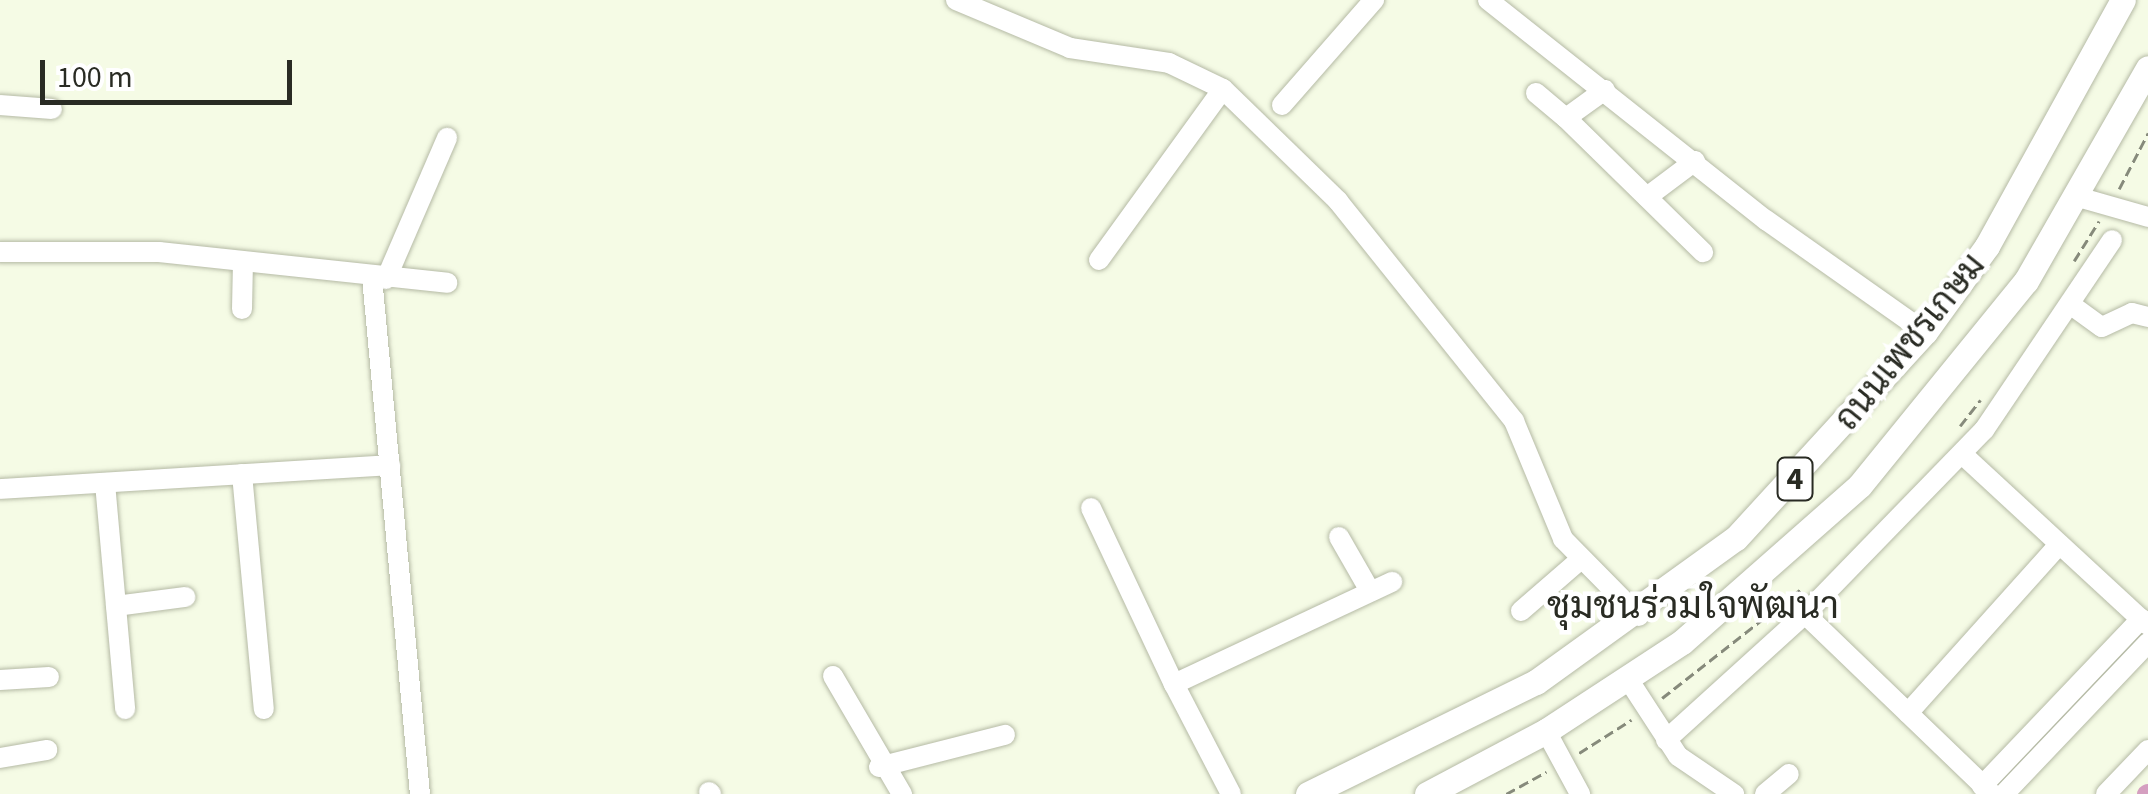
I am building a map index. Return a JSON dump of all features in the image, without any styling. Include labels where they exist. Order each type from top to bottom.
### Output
[{"type":"main road","name":"ถนนเพชรเกษม","points":[[1308,794],[1468,721],[1638,616],[1736,538],[1926,332],[1996,230],[2123,0]]},
{"type":"main road","name":"ถนนเพชรเกษม","points":[[1426,794],[1546,731],[1628,679],[1728,605],[1860,485],[1974,353],[2078,197],[2145,79]]},
{"type":"street","points":[[956,0],[1070,48],[1168,62],[1224,89],[1338,201],[1514,421],[1554,526],[1638,616]]},
{"type":"street","points":[[1282,104],[1374,0]]},
{"type":"street","points":[[1488,0],[1694,161],[1926,332]]},
{"type":"street","points":[[1100,260],[1224,89]]},
{"type":"street","points":[[1566,118],[1605,90]]},
{"type":"street","points":[[1536,93],[1704,252]]},
{"type":"street","points":[[0,105],[52,109]]},
{"type":"street","points":[[420,794],[390,464],[379,278],[447,138]]},
{"type":"street","points":[[1647,196],[1694,161]]},
{"type":"street","points":[[2078,197],[2148,217]]},
{"type":"street","points":[[1666,740],[1805,614],[1962,454],[2074,307],[2112,240]]},
{"type":"street","points":[[0,252],[243,262],[447,283]]},
{"type":"street","points":[[242,309],[243,262]]},
{"type":"street","points":[[2074,307],[2102,328],[2132,313],[2148,317]]},
{"type":"street","points":[[1805,614],[1987,790],[2145,622],[1962,454]]},
{"type":"street","points":[[0,490],[390,464]]},
{"type":"street","points":[[242,474],[264,709]]},
{"type":"street","points":[[105,483],[126,709]]},
{"type":"street","points":[[1091,508],[1231,794]]},
{"type":"street","points":[[1339,537],[1370,591]]},
{"type":"street","points":[[1908,713],[2059,545]]},
{"type":"street","points":[[1521,611],[1581,559]]},
{"type":"street","points":[[1174,684],[1392,582]]},
{"type":"street","points":[[116,606],[185,597]]},
{"type":"street","points":[[2004,794],[2148,643]]},
{"type":"street","points":[[833,676],[879,766],[902,794]]},
{"type":"street","points":[[0,680],[49,677]]},
{"type":"street","points":[[1628,679],[1666,740],[1734,794]]},
{"type":"street","points":[[1546,731],[1580,794]]},
{"type":"street","points":[[879,766],[1005,735]]},
{"type":"street","points":[[0,758],[46,750]]},
{"type":"street","points":[[2106,794],[2148,750]]},
{"type":"street","points":[[1765,794],[1789,774]]},
{"type":"district","name":"ชุมชนร่วมใจพัฒนา","points":[[1693,607]]}]
